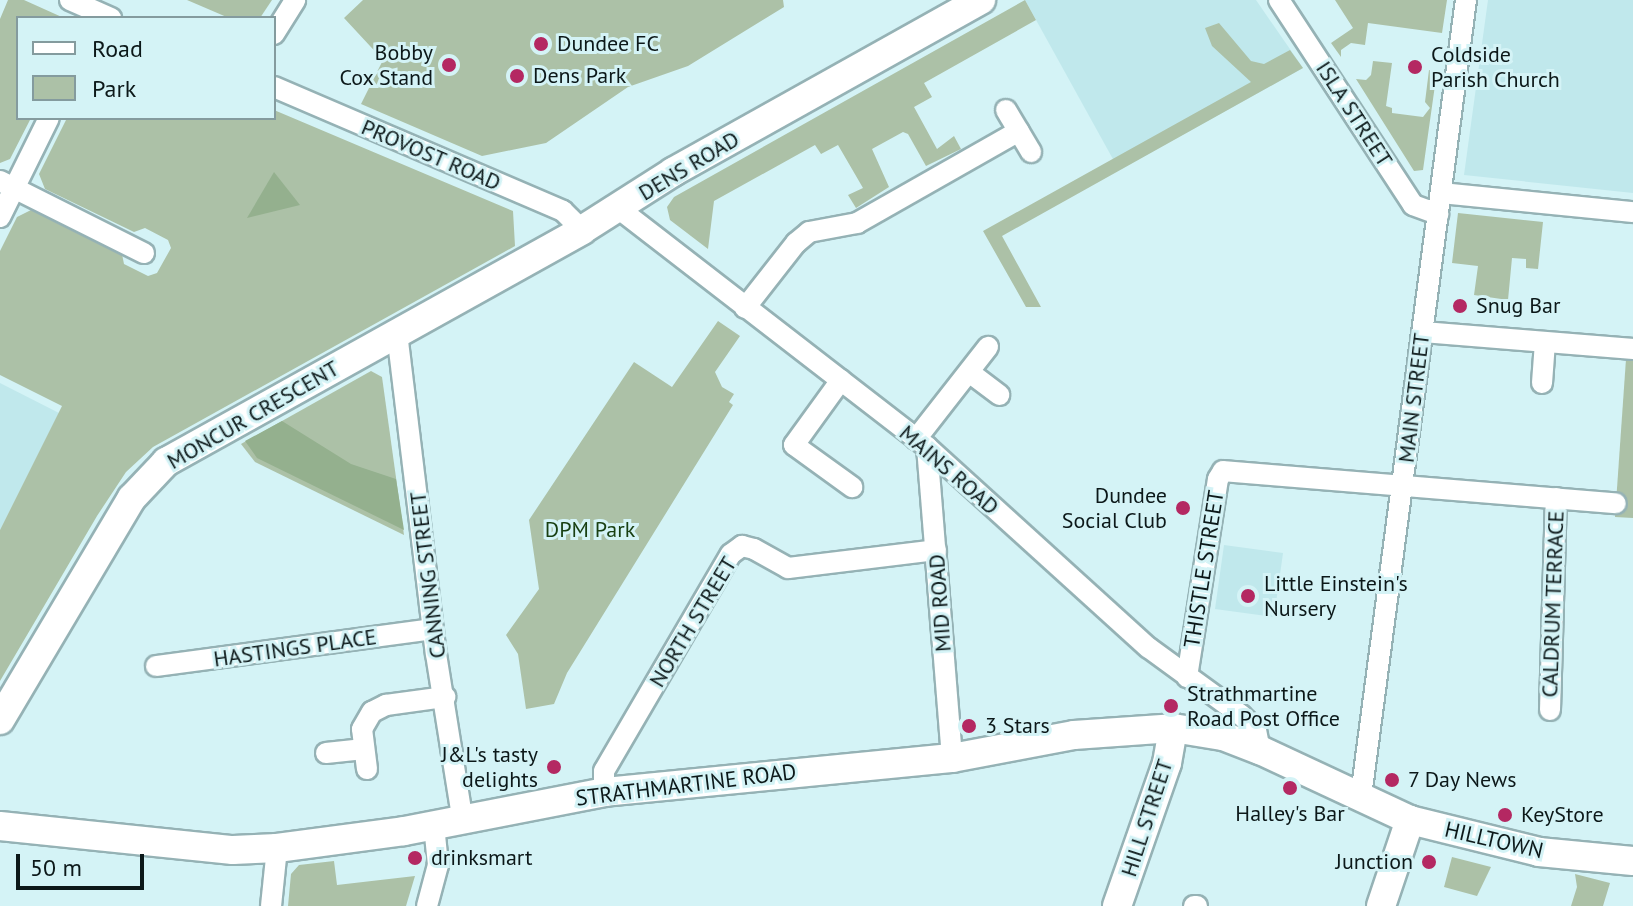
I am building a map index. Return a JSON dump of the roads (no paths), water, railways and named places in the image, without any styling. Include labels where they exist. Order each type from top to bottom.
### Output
[{"type":"street","points":[[70,0],[102,16]]},
{"type":"street","points":[[276,31],[295,0]]},
{"type":"street","name":"DENS ROAD","points":[[397,333],[582,230],[673,172],[981,0]]},
{"type":"street","name":"ISLA STREET","points":[[1279,0],[1413,205],[1438,214]]},
{"type":"street","name":"MAIN STREET","points":[[1361,796],[1466,0]]},
{"type":"street","name":"PROVOST ROAD","points":[[276,88],[563,211],[582,230]]},
{"type":"street","points":[[1006,110],[1031,152]]},
{"type":"street","points":[[0,217],[7,184],[48,120]]},
{"type":"street","points":[[745,308],[796,243],[809,232],[857,223],[1019,131]]},
{"type":"street","points":[[7,184],[144,253]]},
{"type":"street","points":[[1441,193],[1633,212]]},
{"type":"street","name":"MAINS ROAD","points":[[618,208],[922,443],[1149,648],[1241,715],[1256,730],[1260,750]]},
{"type":"street","points":[[1423,332],[1633,349]]},
{"type":"street","name":"CANNING STREET","points":[[397,333],[433,629],[445,697],[448,821],[427,906]]},
{"type":"street","name":"MONCUR CRESCENT","points":[[0,720],[132,498],[154,472],[176,456],[397,333]]},
{"type":"street","points":[[1542,383],[1545,342]]},
{"type":"street","points":[[922,443],[988,347]]},
{"type":"street","points":[[969,372],[999,395]]},
{"type":"street","points":[[841,380],[794,445],[852,487]]},
{"type":"street","name":"MID ROAD","points":[[922,443],[936,550],[952,758]]},
{"type":"street","name":"THISTLE STREET","points":[[1187,677],[1218,479],[1223,471],[1403,485]]},
{"type":"street","points":[[1403,485],[1616,503]]},
{"type":"street","name":"CALDRUM TERRACE","points":[[1550,710],[1556,498]]},
{"type":"street","name":"NORTH STREET","points":[[604,792],[604,771],[731,554],[742,546],[754,549],[788,568],[936,550]]},
{"type":"street","name":"HASTINGS PLACE","points":[[156,666],[433,629]]},
{"type":"street","points":[[326,753],[366,759],[362,729],[372,712],[386,705],[445,697]]},
{"type":"street","name":"STRATHMARTINE ROAD","points":[[0,826],[233,850],[277,848],[604,792],[952,758],[1074,735],[1173,728],[1223,736],[1361,796]]},
{"type":"street","name":"HILL STREET","points":[[1117,906],[1167,763],[1173,728]]},
{"type":"street","name":"HILLTOWN","points":[[1361,796],[1410,820],[1539,852],[1633,861]]},
{"type":"street","points":[[1381,906],[1410,820]]},
{"type":"street","points":[[271,906],[277,848]]},
{"type":"place","name":"Dundee FC","points":[[541,44]]},
{"type":"place","name":"Bobby Cox Stand","points":[[449,65]]},
{"type":"place","name":"Coldside Parish Church","points":[[1415,67]]},
{"type":"place","name":"Dens Park","points":[[517,76]]},
{"type":"place","name":"Snug Bar","points":[[1460,306]]},
{"type":"place","name":"Dundee Social Club","points":[[1183,508]]},
{"type":"place","name":"Little Einstein's Nursery","points":[[1248,596]]},
{"type":"place","name":"Strathmartine Road Post Office","points":[[1171,706]]},
{"type":"place","name":"3 Stars","points":[[969,726]]},
{"type":"place","name":"J&L's tasty delights","points":[[554,767]]},
{"type":"place","name":"7 Day News","points":[[1392,780]]},
{"type":"place","name":"Halley's Bar","points":[[1290,788]]},
{"type":"place","name":"KeyStore","points":[[1505,815]]},
{"type":"place","name":"drinksmart","points":[[415,858]]},
{"type":"place","name":"Junction","points":[[1429,862]]},
{"type":"park label","name":"DPM Park","points":[[590,530]]}]
